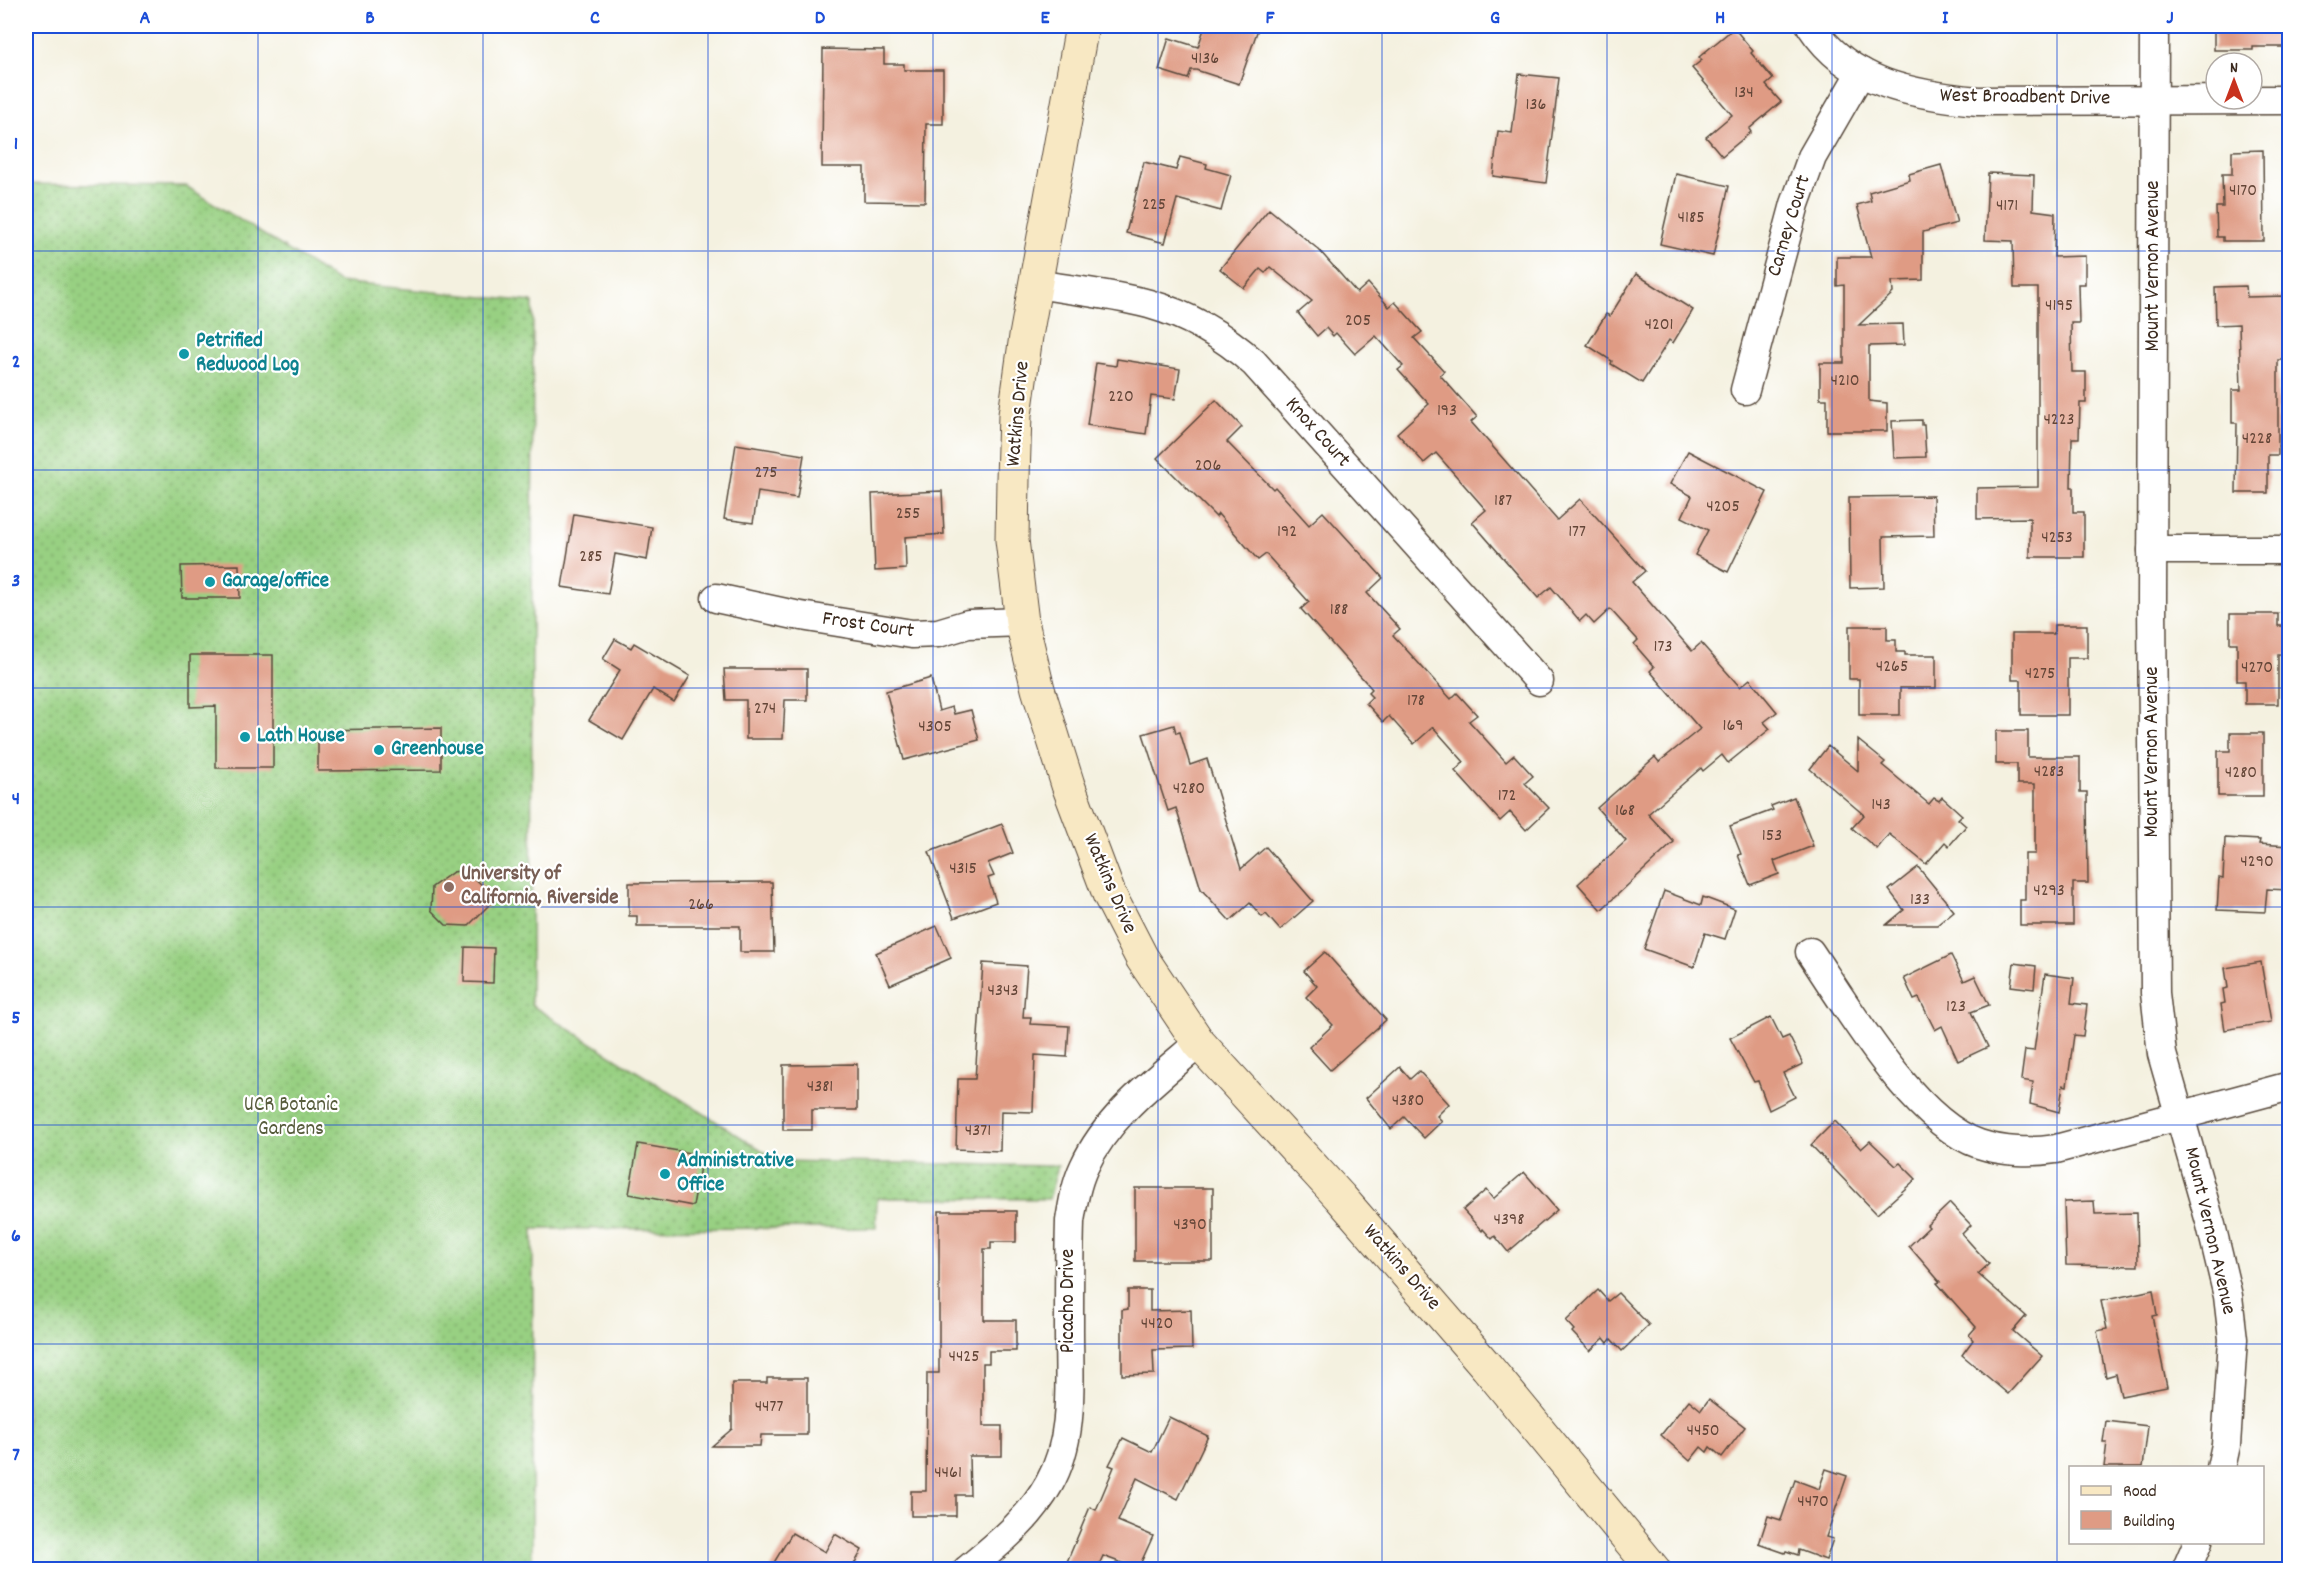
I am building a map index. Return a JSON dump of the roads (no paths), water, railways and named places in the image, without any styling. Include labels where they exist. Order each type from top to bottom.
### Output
[{"type":"main road","name":"Watkins Drive","points":[[1082,26],[1035,284],[1015,415],[1012,540],[1022,622],[1038,689],[1068,785],[1110,894],[1142,958],[1199,1043],[1340,1197],[1494,1376],[1654,1569]]},
{"type":"street","name":"West Broadbent Drive","points":[[1811,26],[1834,52],[1861,72],[1894,87],[1928,96],[1978,101],[2289,100]]},
{"type":"street","name":"Mount Vernon Avenue","points":[[2154,26],[2152,550],[2155,993],[2162,1054],[2214,1235],[2228,1296],[2233,1340],[2226,1445],[2221,1466]]},
{"type":"street","name":"Carney Court","points":[[1745,390],[1792,215],[1812,157],[1861,72]]},
{"type":"street","name":"Knox Court","points":[[1035,284],[1150,305],[1180,316],[1235,347],[1262,372],[1539,681]]},
{"type":"street","points":[[2152,550],[2289,550]]},
{"type":"street","name":"Frost Court","points":[[716,598],[795,615],[888,632],[912,634],[938,633],[969,624],[1022,622]]},
{"type":"street","points":[[1810,952],[1884,1060],[1911,1094],[1939,1119],[1978,1143],[2040,1152],[2180,1117],[2289,1086]]},
{"type":"street","name":"Picacho Drive","points":[[967,1569],[1025,1519],[1050,1484],[1062,1452],[1069,1414],[1070,1221],[1074,1196],[1083,1168],[1097,1145],[1124,1110],[1199,1043]]},
{"type":"street","points":[[2186,1569],[2197,1544]]},
{"type":"place","name":"Petrified Redwood Log","points":[[184,354]]},
{"type":"place","name":"Garage/office","points":[[210,582]]},
{"type":"place","name":"Lath House","points":[[245,737]]},
{"type":"place","name":"Greenhouse","points":[[379,750]]},
{"type":"place","name":"University of California, Riverside","points":[[449,887]]},
{"type":"place","name":"Administrative Office","points":[[665,1174]]},
{"type":"park label","name":"UCR Botanic Gardens","points":[[291,1118]]}]
